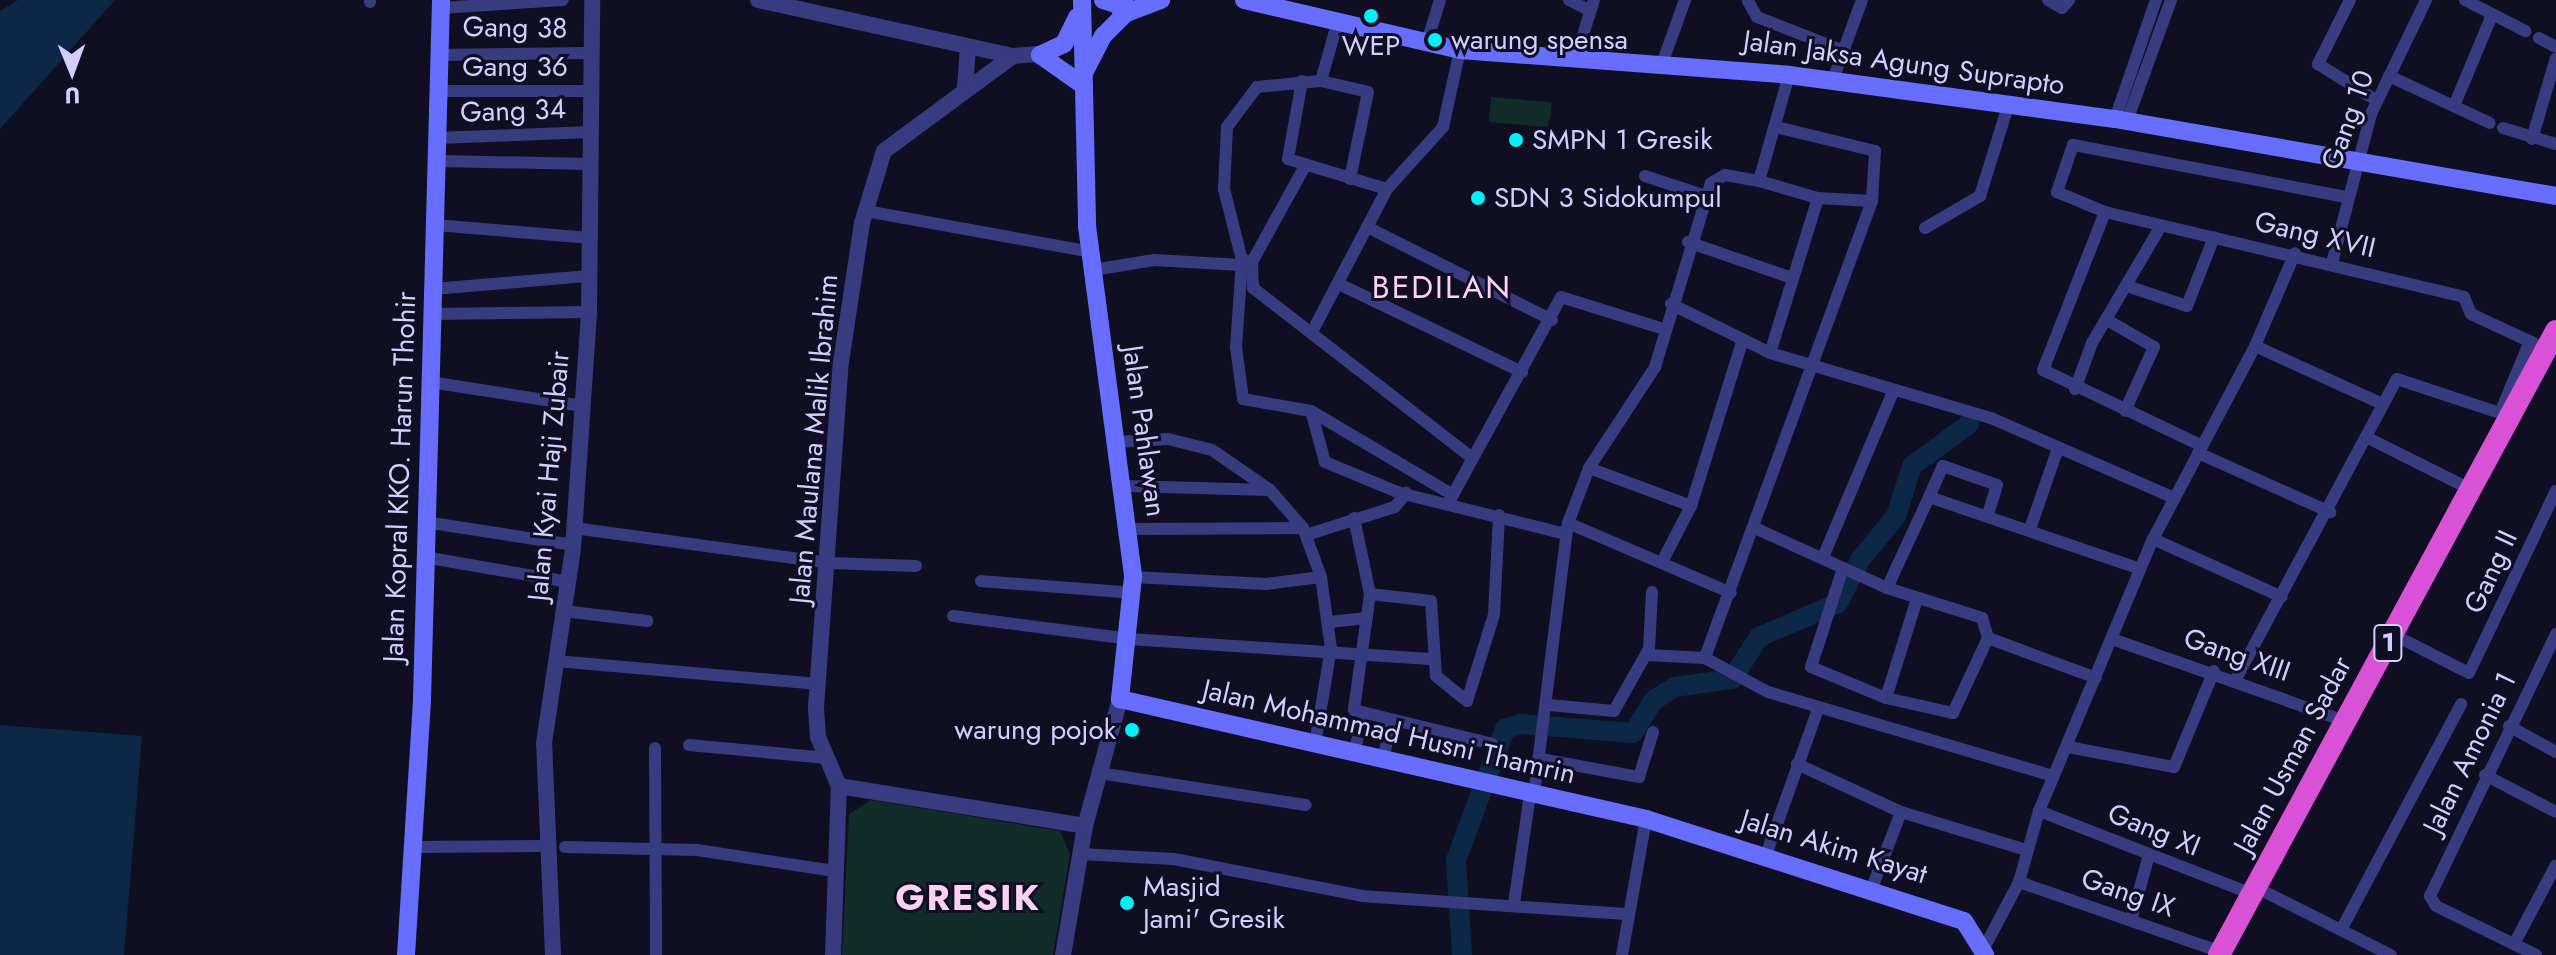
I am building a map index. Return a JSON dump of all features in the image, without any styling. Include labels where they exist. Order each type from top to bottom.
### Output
[{"type":"highway","name":"Jalan Usman Sadar","points":[[2220,953],[2470,489],[2544,340]]},
{"type":"main road","name":"Jalan Pahlawan","points":[[1081,0],[1080,83],[1092,261],[1130,529],[1132,585],[1129,639],[1120,699]]},
{"type":"main road","points":[[1081,0],[1072,35],[1040,55],[1080,83],[1099,42],[1130,9]]},
{"type":"main road","points":[[1103,0],[1130,9]]},
{"type":"main road","points":[[1081,40],[1130,9],[1161,0]]},
{"type":"main road","name":"Jalan Jaksa Agung Suprapto","points":[[1244,0],[1426,45],[1460,50],[1663,61],[1789,75],[2121,120],[2355,158],[2556,196]]},
{"type":"main road","name":"Jalan Kopral KKO. Harun Thohir","points":[[406,955],[424,557],[441,4]]},
{"type":"main road","name":"Jalan Mohammad Husni Thamrin","points":[[1120,699],[1646,819]]},
{"type":"main road","name":"Jalan Akim Kayat","points":[[1646,819],[1872,888],[1967,922],[1984,953]]},
{"type":"street","points":[[441,4],[563,0]]},
{"type":"street","name":"Jalan Kyai Haji Zubair","points":[[553,955],[544,846],[544,743],[574,537],[583,406],[591,238],[592,0]]},
{"type":"street","points":[[758,0],[1013,56],[1040,55],[1081,40]]},
{"type":"street","points":[[1426,45],[1440,0]]},
{"type":"street","points":[[1569,0],[1592,5],[1576,57]]},
{"type":"street","points":[[1663,61],[1685,0]]},
{"type":"street","points":[[1747,0],[1760,0]]},
{"type":"street","points":[[1747,0],[1757,17],[1839,49]]},
{"type":"street","points":[[1832,82],[1839,49],[1862,0]]},
{"type":"street","points":[[2048,0],[2062,8],[2069,0]]},
{"type":"street","points":[[2121,120],[2156,0]]},
{"type":"street","points":[[2121,120],[2171,0]]},
{"type":"street","points":[[2350,0],[2318,64],[2376,100]]},
{"type":"street","name":"Gang 10","points":[[2332,263],[2355,158],[2376,100],[2425,0]]},
{"type":"street","points":[[2465,0],[2525,31]]},
{"type":"street","points":[[2454,106],[2492,15]]},
{"type":"street","points":[[1321,81],[1337,24]]},
{"type":"street","points":[[2539,38],[2556,47]]},
{"type":"street","points":[[965,87],[968,47]]},
{"type":"street","points":[[1313,330],[1341,285],[1387,189],[1443,127],[1460,50]]},
{"type":"street","name":"Gang 38","points":[[439,55],[590,53]]},
{"type":"street","name":"Jalan Maulana Malik Ibrahim","points":[[839,786],[818,737],[819,684],[831,563],[843,348],[866,211],[884,151],[965,87],[1013,56]]},
{"type":"street","points":[[2532,139],[2552,81],[2556,58]]},
{"type":"street","points":[[1759,181],[1789,75]]},
{"type":"street","points":[[2389,76],[2490,123]]},
{"type":"street","points":[[1302,81],[1286,155],[1305,166],[1387,189]]},
{"type":"street","points":[[1350,179],[1368,92],[1321,81],[1257,87],[1227,127],[1227,216],[1253,288],[1313,330],[1472,458]]},
{"type":"street","name":"Gang 36","points":[[438,91],[591,91]]},
{"type":"street","points":[[1925,228],[1980,196],[2008,106]]},
{"type":"street","points":[[1705,658],[1757,529],[1816,368],[1872,201],[1875,151],[1776,127]]},
{"type":"street","points":[[2503,128],[2556,144]]},
{"type":"street","name":"Gang 34","points":[[436,138],[591,132]]},
{"type":"street","name":"Gang XVII","points":[[2346,197],[2073,145],[2057,192],[2105,212],[2295,253],[2464,297],[2471,314],[2544,340]]},
{"type":"street","points":[[437,161],[590,164]]},
{"type":"street","points":[[1305,166],[1246,263],[1238,392],[1255,404],[1311,411],[1451,498],[1499,515],[1567,528],[1663,560],[1731,593]]},
{"type":"street","points":[[1645,176],[1706,196]]},
{"type":"street","points":[[1514,904],[1546,727],[1567,528],[1589,468],[1655,367],[1688,242],[1706,196],[1717,176],[1759,181],[1818,198],[1872,201]]},
{"type":"street","points":[[1770,353],[1818,198]]},
{"type":"street","points":[[866,211],[1092,261],[1246,263]]},
{"type":"street","points":[[2105,212],[2044,368],[2075,389],[2330,512]]},
{"type":"street","points":[[435,225],[591,238]]},
{"type":"street","points":[[2075,389],[2107,320],[2130,287],[2161,226]]},
{"type":"street","points":[[1367,227],[1552,320]]},
{"type":"street","points":[[2130,287],[2187,306],[2214,237]]},
{"type":"street","points":[[1688,242],[1792,278]]},
{"type":"street","points":[[1984,953],[2019,882],[2039,811],[2153,539],[2255,346],[2295,253]]},
{"type":"street","points":[[433,289],[589,276]]},
{"type":"street","points":[[1341,285],[1522,372]]},
{"type":"street","points":[[1451,498],[1567,295],[1664,329]]},
{"type":"street","points":[[1671,304],[1742,342],[1770,353],[1892,394],[1991,418],[2174,498]]},
{"type":"street","points":[[432,314],[589,312]]},
{"type":"street","points":[[2107,320],[2154,347],[2125,411]]},
{"type":"street","points":[[2237,677],[2330,512],[2382,404],[2399,379],[2502,412],[2544,340]]},
{"type":"street","points":[[1663,560],[1691,506],[1742,342]]},
{"type":"street","points":[[2255,346],[2382,404]]},
{"type":"street","points":[[430,382],[583,406]]},
{"type":"street","points":[[1824,555],[1892,394]]},
{"type":"street","points":[[1311,411],[1322,461],[1406,493],[1451,498]]},
{"type":"street","points":[[2366,437],[2470,489]]},
{"type":"street","points":[[1117,442],[1168,439],[1208,448],[1270,490],[1304,532],[1321,577],[1331,648],[1315,744]]},
{"type":"street","points":[[2030,529],[2058,448]]},
{"type":"street","points":[[1887,588],[1943,466],[1997,485],[1988,515]]},
{"type":"street","points":[[1589,468],[1691,506]]},
{"type":"street","points":[[1125,486],[1270,490]]},
{"type":"street","name":"Gang II","points":[[2392,634],[2469,673],[2556,491]]},
{"type":"street","points":[[1130,529],[1304,532],[1395,507],[1406,493]]},
{"type":"street","points":[[1929,497],[2140,569]]},
{"type":"street","points":[[1370,594],[1431,601],[1433,659],[1446,689],[1467,701],[1494,615],[1499,515]]},
{"type":"street","points":[[1350,699],[1362,651],[1370,594],[1354,518]]},
{"type":"street","points":[[425,522],[831,563],[916,566]]},
{"type":"street","points":[[1757,529],[1824,555],[1887,588],[1982,618],[1988,638],[1956,713],[1886,698],[1811,667],[1844,568]]},
{"type":"street","points":[[2153,539],[2282,597]]},
{"type":"street","points":[[424,557],[568,582]]},
{"type":"street","points":[[981,581],[1132,585],[1266,584],[1321,577]]},
{"type":"street","points":[[1549,705],[1614,711],[1647,655],[1652,592]]},
{"type":"street","points":[[1886,698],[1917,599]]},
{"type":"street","points":[[563,611],[647,621]]},
{"type":"street","points":[[953,616],[1129,639],[1331,648],[1433,659]]},
{"type":"street","points":[[1329,622],[1367,618]]},
{"type":"street","name":"Jalan Amonia 1","points":[[2514,944],[2436,906],[2430,896],[2485,775],[2555,637]]},
{"type":"street","points":[[1988,638],[2096,678]]},
{"type":"street","name":"Gang XIII","points":[[2112,639],[2237,677],[2345,721]]},
{"type":"street","points":[[1647,655],[1705,658],[1726,666],[1737,680],[1818,709],[2054,776]]},
{"type":"street","points":[[556,661],[819,684]]},
{"type":"street","points":[[2068,747],[2174,767],[2214,671]]},
{"type":"street","points":[[1326,692],[1350,699],[1364,714],[1492,744]]},
{"type":"street","name":"Jalan Pahlawan","points":[[1063,955],[1085,826],[1120,699]]},
{"type":"street","points":[[2341,930],[2461,704]]},
{"type":"street","points":[[1766,855],[1818,709]]},
{"type":"street","points":[[1354,752],[1364,714]]},
{"type":"street","points":[[1383,759],[1392,720]]},
{"type":"street","points":[[2509,726],[2556,752]]},
{"type":"street","points":[[1541,759],[1639,777],[1653,732]]},
{"type":"street","points":[[689,745],[826,758]]},
{"type":"street","points":[[655,748],[652,849],[656,955]]},
{"type":"street","points":[[1797,764],[1901,812],[2026,850]]},
{"type":"street","points":[[1099,773],[1306,805]]},
{"type":"street","points":[[2485,775],[2556,812]]},
{"type":"street","points":[[833,955],[839,786],[1085,826]]},
{"type":"street","name":"Gang XI","points":[[2039,811],[2149,855],[2254,890],[2391,955]]},
{"type":"street","points":[[1872,888],[1901,812]]},
{"type":"street","points":[[1622,955],[1646,819]]},
{"type":"street","points":[[412,847],[544,846]]},
{"type":"street","points":[[565,847],[652,849],[834,871]]},
{"type":"street","points":[[1080,854],[1174,859],[1362,896],[1628,914]]},
{"type":"street","points":[[2132,917],[2149,855]]},
{"type":"street","points":[[2536,955],[2514,944],[2556,865]]},
{"type":"street","name":"Gang IX","points":[[2019,882],[2132,917],[2220,953]]},
{"type":"green space","points":[[1491,97],[1552,102],[1550,127],[1489,122]]},
{"type":"green space","points":[[871,800],[1060,831],[1070,854],[1053,955],[842,955],[849,814]]},
{"type":"water","points":[[18,0],[115,0],[0,129],[0,11]]},
{"type":"water","points":[[0,725],[142,736],[124,955],[0,955]]},
{"type":"waterway","points":[[1462,955],[1456,860],[1505,729],[1520,724],[1633,733],[1654,700],[1675,687],[1732,679],[1759,637],[1838,603],[1860,560],[1896,516],[1912,466],[1969,424]]},
{"type":"place","name":"WEP","points":[[1371,16]]},
{"type":"place","name":"warung spensa","points":[[1435,40]]},
{"type":"place","name":"SMPN 1 Gresik","points":[[1516,140]]},
{"type":"place","name":"SDN 3 Sidokumpul","points":[[1478,198]]},
{"type":"place","name":"warung pojok","points":[[1132,730]]},
{"type":"place","name":"Masjid Jami' Gresik","points":[[1127,903]]},
{"type":"district","name":"BEDILAN","points":[[1442,287]]},
{"type":"district","name":"GRESIK","points":[[968,898]]}]
